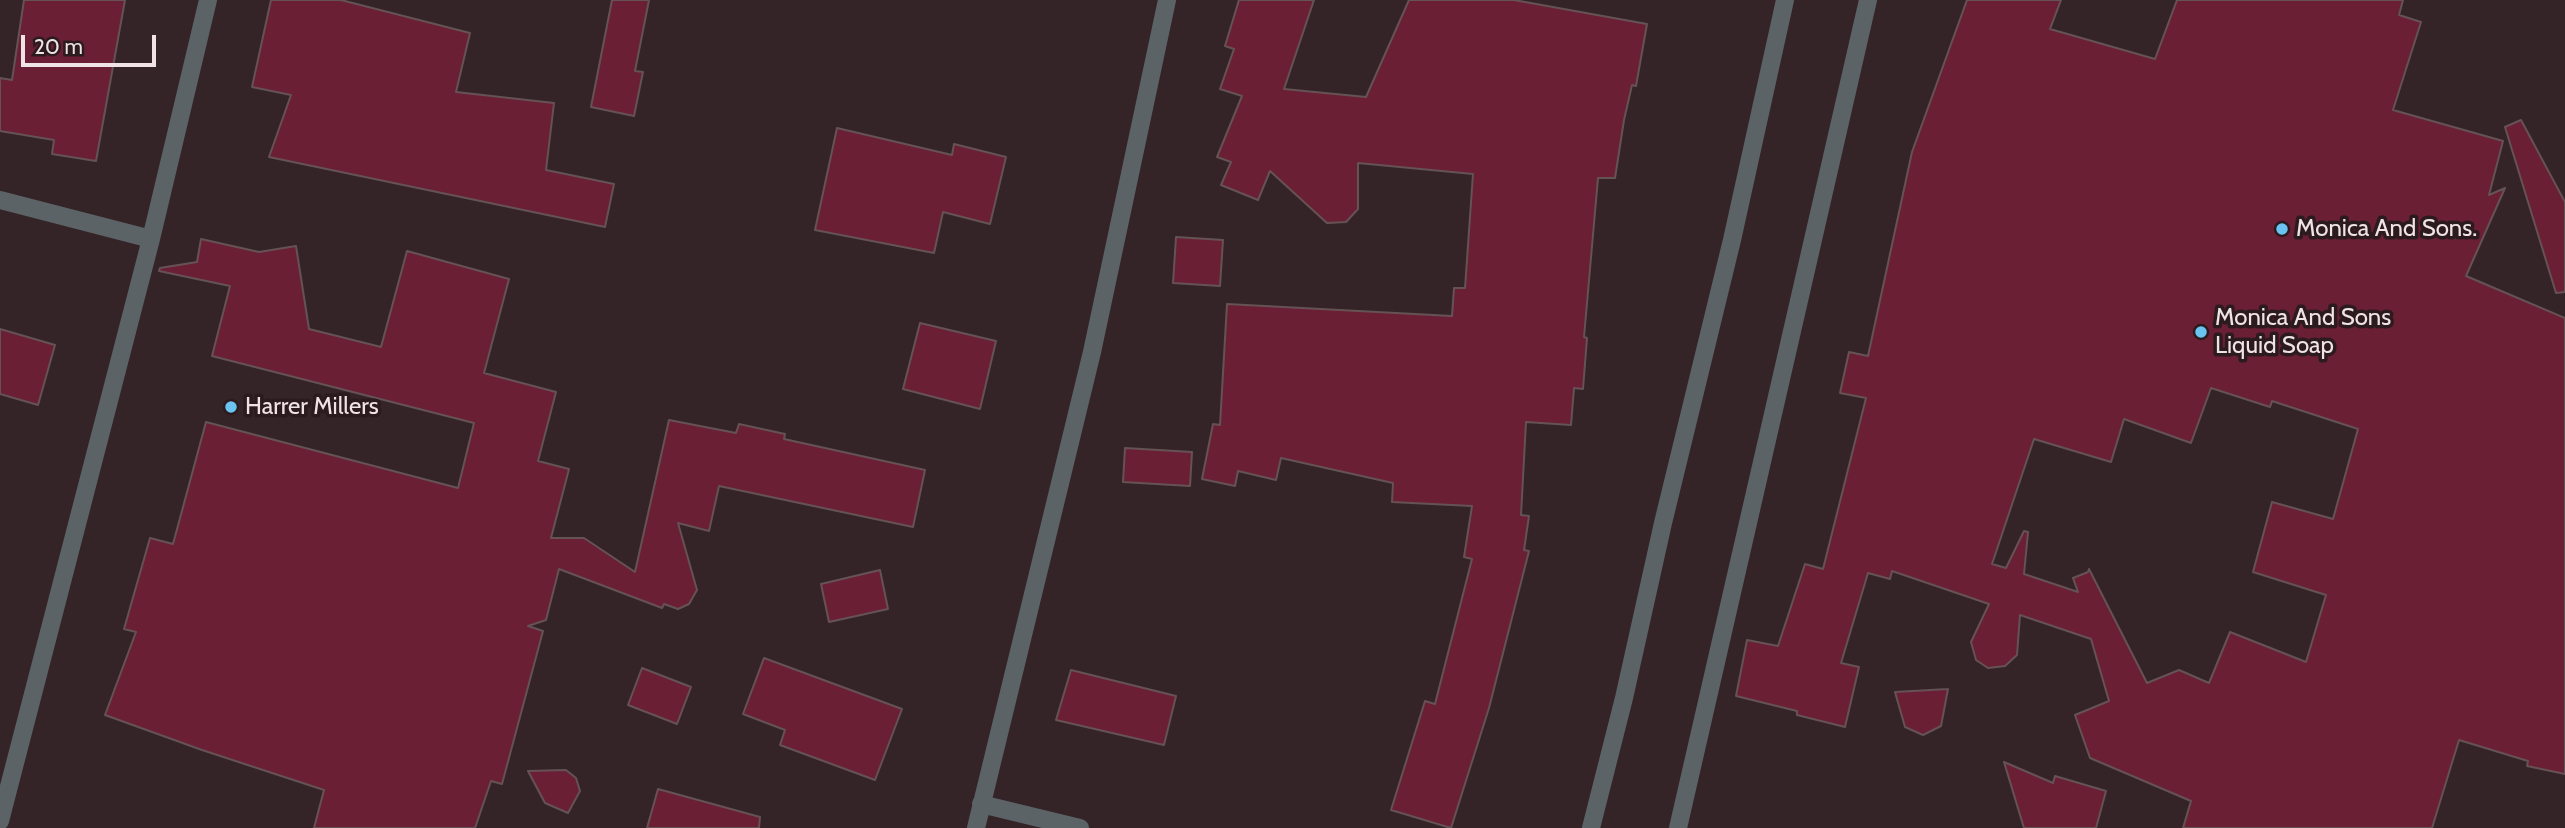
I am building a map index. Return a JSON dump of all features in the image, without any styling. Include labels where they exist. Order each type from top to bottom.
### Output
[{"type":"street","points":[[0,821],[151,239],[208,0]]},
{"type":"street","points":[[976,828],[1092,352],[1167,0]]},
{"type":"street","points":[[1591,828],[1732,240],[1785,0]]},
{"type":"street","points":[[1678,828],[1868,0]]},
{"type":"street","points":[[0,200],[151,239]]},
{"type":"street","points":[[981,804],[1080,828]]},
{"type":"building","points":[[24,0],[125,0],[96,161],[52,154],[54,140],[0,131],[0,78],[12,80]]},
{"type":"building","points":[[271,0],[341,0],[470,33],[456,92],[554,103],[546,170],[614,184],[605,227],[269,157],[291,95],[252,87]]},
{"type":"building","points":[[612,0],[649,0],[635,71],[643,72],[634,116],[591,107]]},
{"type":"building","points":[[1239,0],[1314,0],[1284,89],[1366,97],[1409,0],[1514,0],[1647,24],[1636,86],[1632,85],[1624,120],[1615,178],[1598,178],[1584,337],[1587,338],[1583,389],[1574,388],[1571,425],[1526,422],[1521,515],[1529,516],[1524,550],[1529,551],[1489,708],[1451,828],[1391,810],[1425,701],[1435,704],[1472,559],[1464,557],[1472,506],[1392,502],[1393,483],[1281,458],[1276,480],[1238,471],[1235,486],[1202,479],[1213,424],[1220,425],[1227,304],[1452,316],[1454,288],[1465,288],[1473,174],[1358,163],[1358,209],[1346,222],[1327,223],[1270,171],[1258,200],[1221,185],[1231,162],[1217,157],[1242,96],[1220,89],[1234,49],[1225,46]]},
{"type":"building","points":[[1967,0],[2061,0],[2050,29],[2155,59],[2177,0],[2403,0],[2399,15],[2421,22],[2393,110],[2503,141],[2489,195],[2505,188],[2466,276],[2565,318],[2565,774],[2527,766],[2528,761],[2459,740],[2432,828],[2183,828],[2191,801],[2090,758],[2075,715],[2109,701],[2091,639],[2020,615],[2017,655],[2005,666],[1988,668],[1976,660],[1971,642],[1989,604],[1892,571],[1890,579],[1868,573],[1841,663],[1859,667],[1845,727],[1797,715],[1797,711],[1736,696],[1747,640],[1778,646],[1805,564],[1823,569],[1866,398],[1840,393],[1849,352],[1868,356],[1912,152]],"holes":[[[2211,388],[2270,407],[2272,401],[2358,429],[2333,519],[2272,502],[2253,572],[2326,595],[2306,662],[2230,632],[2209,683],[2179,670],[2147,683],[2089,569],[2088,572],[2073,578],[2078,592],[2024,574],[2028,532],[2024,531],[2006,568],[1992,564],[2034,439],[2111,462],[2124,419],[2191,443]]]},
{"type":"building","points":[[2521,120],[2565,202],[2565,292],[2556,293],[2505,127]]},
{"type":"building","points":[[837,128],[952,155],[954,144],[1006,157],[990,224],[943,212],[934,253],[815,230]]},
{"type":"building","points":[[1176,237],[1223,240],[1220,286],[1173,283]]},
{"type":"building","points":[[201,239],[259,252],[296,246],[309,329],[381,347],[407,251],[509,279],[484,373],[556,392],[538,461],[569,469],[551,538],[584,538],[635,572],[669,420],[736,433],[739,424],[785,434],[784,439],[925,470],[913,527],[719,486],[709,531],[678,523],[697,590],[689,604],[678,609],[664,604],[662,608],[559,569],[546,620],[528,626],[543,631],[502,784],[491,781],[475,828],[314,828],[324,790],[105,715],[136,632],[124,629],[150,538],[173,544],[206,422],[458,488],[474,423],[212,356],[230,286],[159,271],[160,268],[197,262]]},
{"type":"building","points":[[920,323],[996,341],[980,409],[903,389]]},
{"type":"building","points":[[0,329],[55,345],[38,405],[0,394]]},
{"type":"building","points":[[1125,448],[1192,452],[1190,486],[1123,482]]},
{"type":"building","points":[[880,570],[888,609],[829,622],[821,584]]},
{"type":"building","points":[[764,658],[902,709],[875,780],[780,745],[785,730],[743,714]]},
{"type":"building","points":[[642,668],[691,687],[677,724],[628,705]]},
{"type":"building","points":[[1071,670],[1176,696],[1164,745],[1056,720]]},
{"type":"building","points":[[1948,689],[1941,726],[1923,735],[1905,727],[1895,692]]},
{"type":"building","points":[[2004,762],[2053,783],[2055,776],[2106,791],[2096,828],[2024,828]]},
{"type":"building","points":[[566,770],[576,778],[580,791],[568,813],[545,803],[528,771]]},
{"type":"building","points":[[658,789],[760,817],[759,828],[647,828]]},
{"type":"place","name":"Monica And Sons.","points":[[2282,229]]},
{"type":"place","name":"Monica And Sons Liquid Soap","points":[[2201,332]]},
{"type":"place","name":"Harrer Millers","points":[[231,407]]}]
